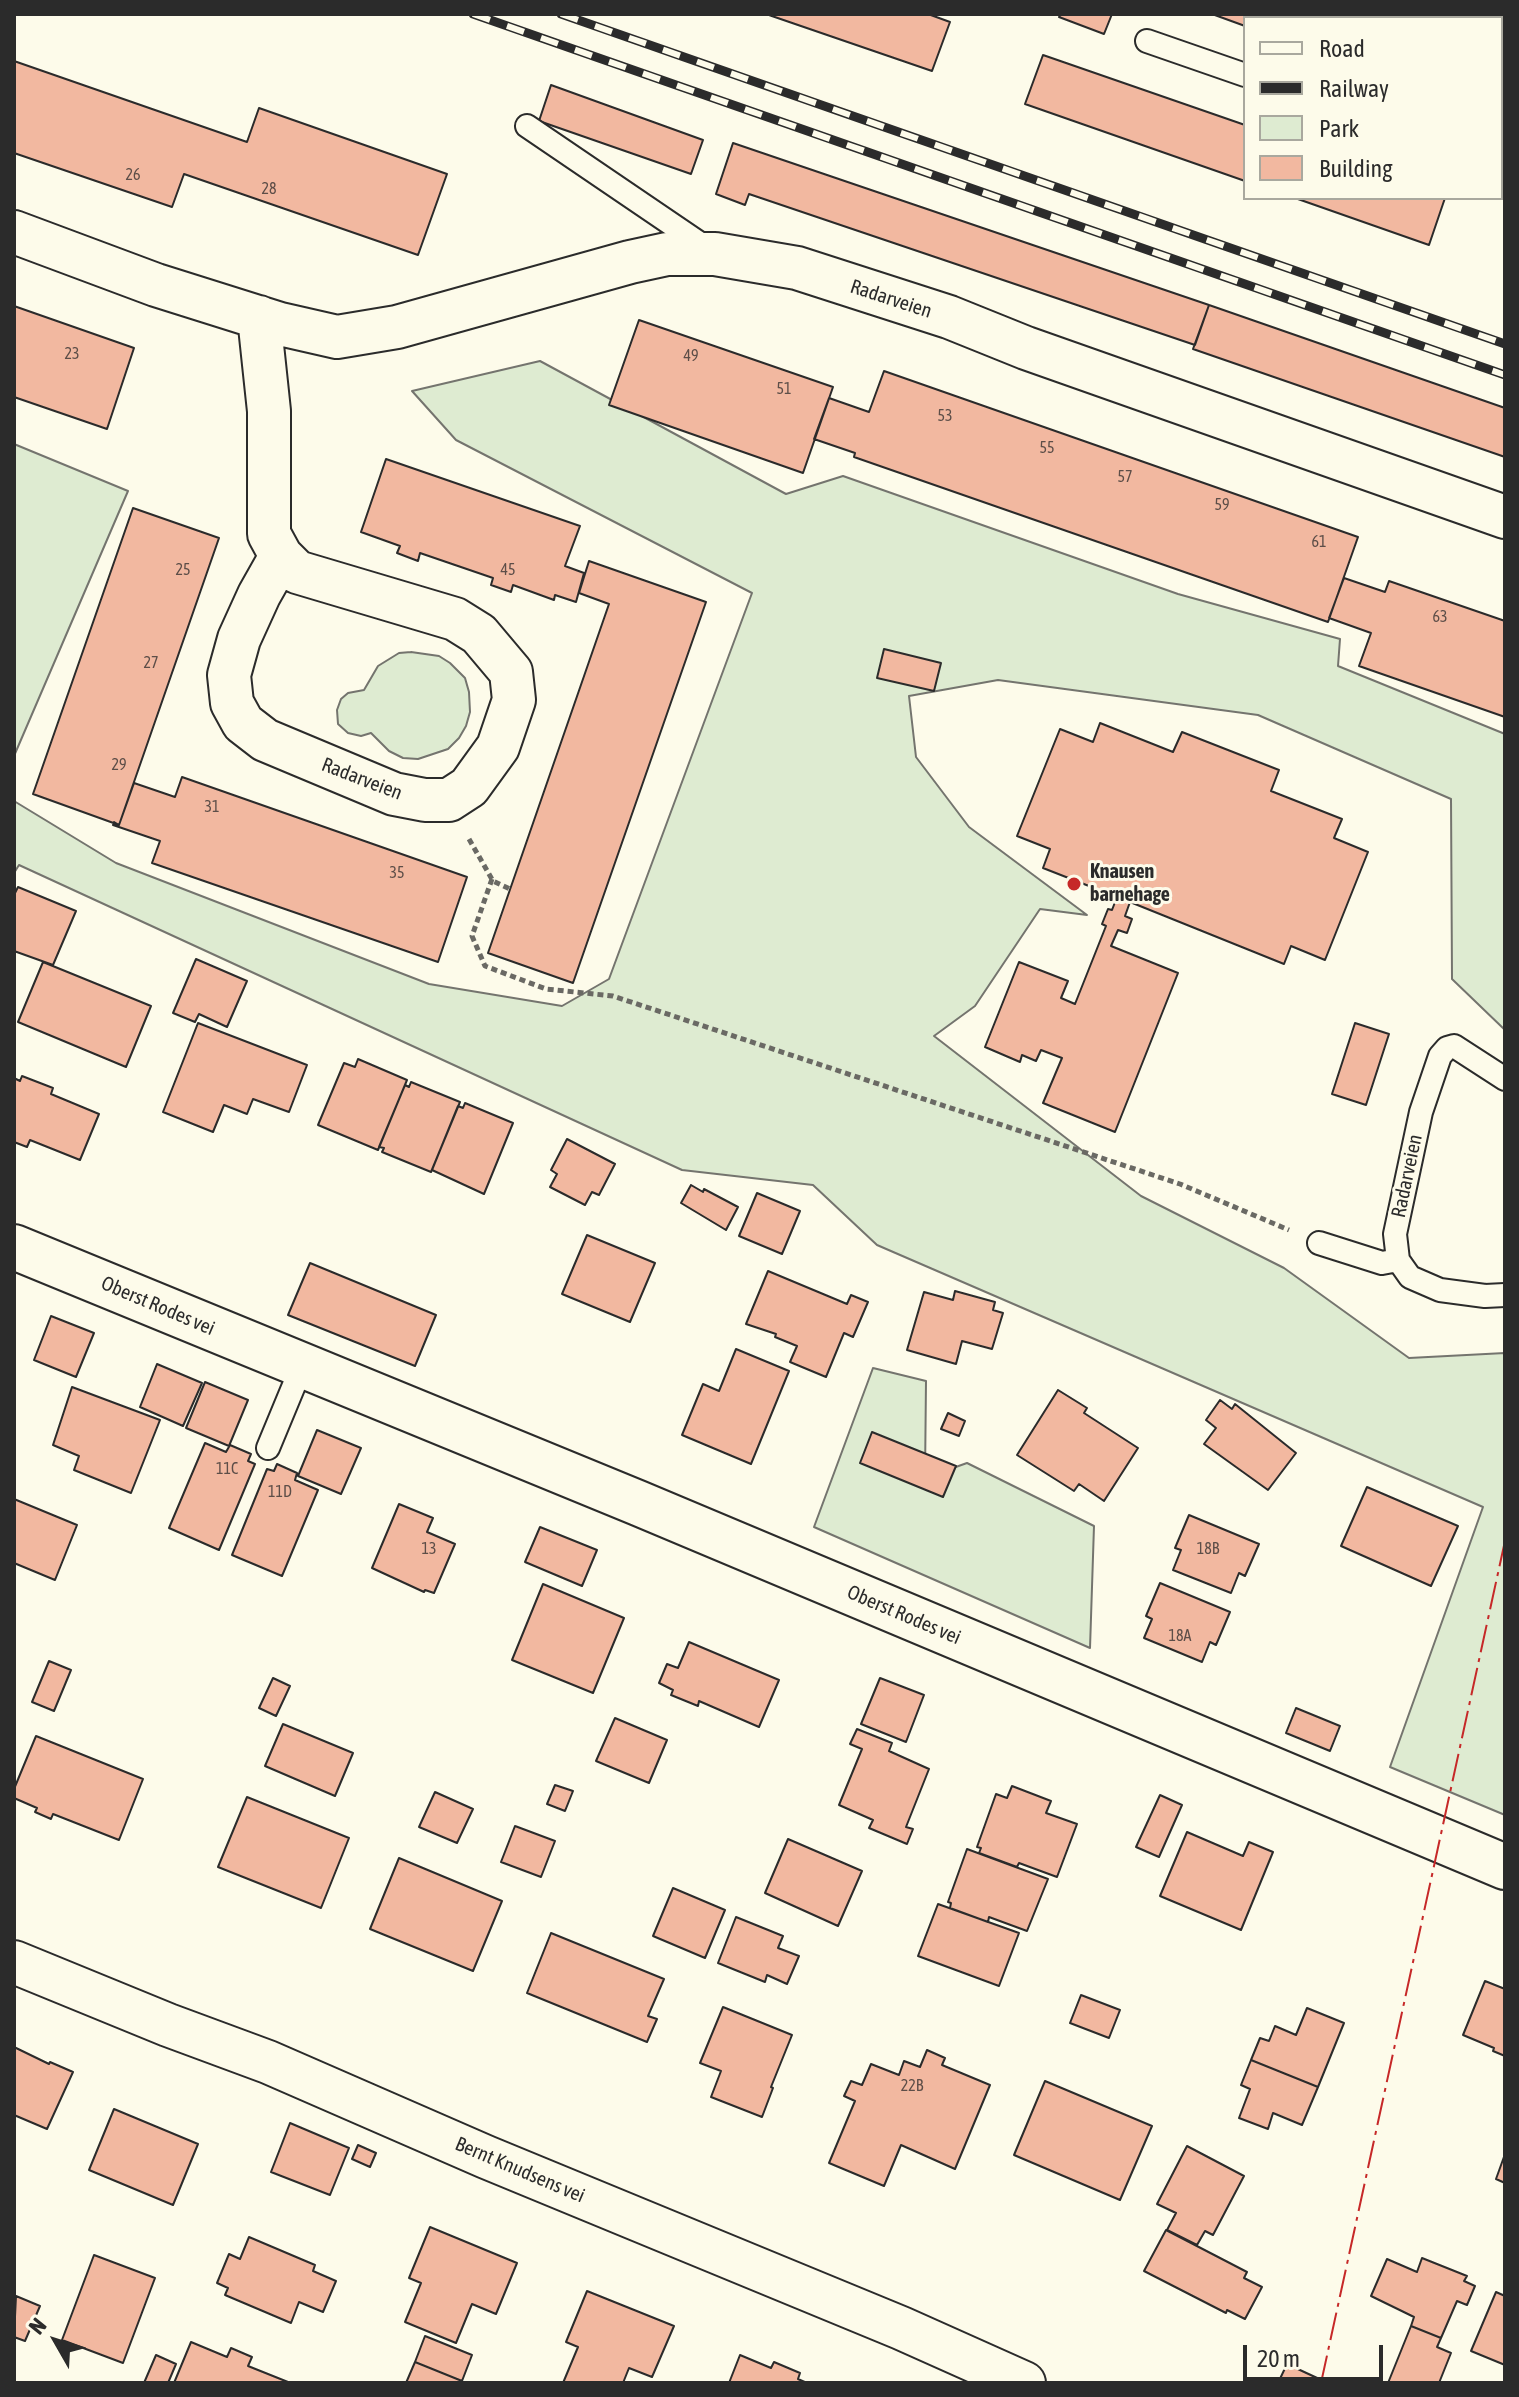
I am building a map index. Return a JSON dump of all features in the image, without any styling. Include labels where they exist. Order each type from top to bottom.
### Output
[{"type":"street","name":"Radarveien","points":[[14,232],[156,285],[337,337],[397,327],[667,254],[715,254],[797,268],[949,317],[1026,348],[1505,517]]},
{"type":"street","points":[[259,317],[269,411],[269,534],[281,556]]},
{"type":"street","name":"Radarveien","points":[[281,556],[297,572],[455,619],[479,634],[511,672],[514,700],[498,747],[469,787],[449,800],[425,800],[394,794],[265,740],[243,723],[232,703],[229,675],[239,639],[281,556]]},
{"type":"street","name":"Oberst Rodes vei","points":[[14,1247],[581,1479],[1505,1867]]},
{"type":"street","name":"Bernt Knudsens vei","points":[[14,1962],[268,2062],[486,2157],[901,2328],[1024,2383]]},
{"type":"lane","points":[[1147,41],[1243,74]]},
{"type":"lane","points":[[527,126],[715,254]]},
{"type":"lane","name":"Radarveien","points":[[1398,1260],[1395,1234],[1406,1175],[1421,1112],[1440,1056],[1447,1048],[1454,1046],[1505,1079]]},
{"type":"lane","points":[[1319,1243],[1382,1263],[1398,1260],[1410,1277],[1440,1290],[1485,1296],[1505,1295]]},
{"type":"lane","points":[[268,1448],[302,1366]]},
{"type":"path","points":[[467,835],[492,879],[510,889]]},
{"type":"path","points":[[492,879],[472,936],[485,966],[546,989],[613,996],[1150,1174],[1319,1243]]},
{"type":"green space","points":[[540,361],[786,494],[843,476],[1178,594],[1340,639],[1338,666],[1505,734],[1505,1030],[1452,979],[1451,799],[1258,715],[998,680],[909,696],[916,757],[969,827],[1087,915],[1040,909],[975,1006],[934,1036],[1141,1196],[1284,1268],[1409,1358],[1505,1353],[1505,1815],[1390,1767],[1483,1507],[877,1245],[813,1185],[682,1170],[19,865],[14,873],[14,801],[116,863],[429,984],[562,1006],[609,979],[752,593],[456,440],[412,391]]},
{"type":"green space","points":[[14,444],[128,491],[14,756]]},
{"type":"green space","points":[[399,653],[439,656],[450,663],[465,678],[469,692],[470,712],[459,738],[448,749],[418,759],[403,758],[389,751],[371,733],[361,736],[348,733],[338,724],[337,710],[341,699],[348,693],[364,690],[378,666]]},
{"type":"green space","points":[[873,1368],[926,1381],[925,1478],[967,1463],[1094,1526],[1090,1648],[814,1527]]},
{"type":"building","points":[[766,14],[928,14],[950,22],[932,71]]},
{"type":"building","points":[[1061,14],[1112,14],[1104,34],[1059,17]]},
{"type":"building","points":[[1212,14],[1505,14],[1503,32],[1503,16],[1243,16],[1243,25]]},
{"type":"building","points":[[1043,55],[1243,124],[1243,180],[1025,104]]},
{"type":"building","points":[[14,61],[247,142],[259,108],[447,174],[418,255],[184,174],[172,207],[14,153]]},
{"type":"building","points":[[551,85],[703,140],[691,174],[539,121]]},
{"type":"building","points":[[733,143],[1209,305],[1195,345],[749,194],[745,205],[716,194]]},
{"type":"building","points":[[1301,200],[1444,200],[1429,245]]},
{"type":"building","points":[[1209,305],[1505,408],[1505,457],[1193,349]]},
{"type":"building","points":[[14,306],[134,348],[107,429],[14,397]]},
{"type":"building","points":[[639,320],[833,387],[803,473],[609,405]]},
{"type":"building","points":[[884,371],[1358,537],[1328,622],[854,457],[855,453],[814,439],[829,398],[869,412]]},
{"type":"building","points":[[386,459],[580,526],[565,566],[584,573],[576,602],[555,595],[554,600],[513,585],[511,592],[491,585],[493,578],[420,553],[418,561],[397,553],[400,546],[361,532]]},
{"type":"building","points":[[133,508],[219,538],[119,825],[33,794]]},
{"type":"building","points":[[589,561],[706,602],[573,983],[488,953],[609,604],[579,593]]},
{"type":"building","points":[[1344,578],[1385,592],[1389,581],[1505,621],[1505,717],[1359,666],[1371,633],[1329,618]]},
{"type":"building","points":[[884,649],[941,663],[934,691],[877,678]]},
{"type":"building","points":[[1100,723],[1173,752],[1182,732],[1279,770],[1271,791],[1342,819],[1334,838],[1368,852],[1325,960],[1291,946],[1284,964],[1130,902],[1125,916],[1132,919],[1127,933],[1118,930],[1111,946],[1178,973],[1115,1132],[1043,1103],[1062,1058],[1041,1050],[1036,1061],[1022,1055],[1020,1062],[985,1047],[1019,962],[1068,981],[1061,998],[1075,1004],[1106,926],[1102,924],[1117,897],[1043,868],[1050,849],[1017,836],[1060,729],[1093,742]]},
{"type":"building","points":[[182,777],[467,877],[438,962],[152,863],[160,841],[113,825],[114,822],[119,825],[134,783],[175,797]]},
{"type":"building","points":[[18,887],[76,911],[53,965],[14,951],[14,895]]},
{"type":"building","points":[[196,959],[247,981],[227,1027],[199,1014],[195,1022],[173,1013]]},
{"type":"building","points":[[43,962],[151,1006],[126,1067],[18,1022]]},
{"type":"building","points":[[198,1023],[307,1065],[289,1112],[253,1099],[247,1114],[224,1105],[213,1132],[163,1112]]},
{"type":"building","points":[[1355,1023],[1389,1034],[1366,1105],[1332,1094]]},
{"type":"building","points":[[358,1059],[407,1080],[378,1150],[318,1125],[344,1063],[355,1067]]},
{"type":"building","points":[[22,1076],[53,1088],[51,1094],[99,1114],[80,1160],[30,1140],[27,1147],[14,1142],[14,1078],[20,1081]]},
{"type":"building","points":[[411,1082],[460,1102],[431,1172],[382,1152],[384,1148],[379,1147],[405,1085],[409,1087]]},
{"type":"building","points":[[465,1103],[513,1123],[484,1194],[432,1170],[458,1106],[463,1108]]},
{"type":"building","points":[[567,1139],[615,1164],[599,1195],[592,1192],[585,1205],[550,1187],[557,1174],[551,1170]]},
{"type":"building","points":[[691,1185],[738,1207],[726,1230],[681,1203]]},
{"type":"building","points":[[757,1193],[800,1211],[782,1254],[739,1236]]},
{"type":"building","points":[[587,1235],[655,1263],[630,1322],[562,1294]]},
{"type":"building","points":[[310,1263],[436,1315],[415,1366],[288,1315]]},
{"type":"building","points":[[768,1271],[847,1304],[851,1295],[868,1302],[853,1337],[844,1333],[826,1377],[790,1362],[797,1346],[775,1337],[776,1334],[746,1324]]},
{"type":"building","points":[[955,1291],[995,1302],[993,1310],[1003,1313],[992,1349],[962,1341],[956,1364],[907,1350],[924,1292],[953,1300]]},
{"type":"building","points":[[51,1316],[94,1333],[76,1377],[34,1360]]},
{"type":"building","points":[[736,1349],[789,1371],[751,1464],[682,1435],[703,1384],[719,1391]]},
{"type":"building","points":[[157,1364],[202,1383],[183,1426],[140,1407]]},
{"type":"building","points":[[205,1382],[248,1400],[229,1446],[186,1428]]},
{"type":"building","points":[[72,1387],[160,1420],[131,1493],[74,1470],[79,1456],[53,1445]]},
{"type":"building","points":[[1058,1390],[1087,1408],[1084,1413],[1138,1448],[1104,1501],[1079,1484],[1074,1491],[1017,1455]]},
{"type":"building","points":[[1220,1400],[1232,1409],[1235,1404],[1296,1453],[1268,1490],[1204,1444],[1216,1428],[1206,1420]]},
{"type":"building","points":[[948,1413],[965,1421],[959,1436],[941,1429]]},
{"type":"building","points":[[317,1430],[361,1448],[341,1494],[298,1476]]},
{"type":"building","points":[[872,1432],[956,1466],[943,1497],[860,1463]]},
{"type":"building","points":[[205,1443],[226,1452],[230,1445],[251,1454],[248,1461],[255,1464],[219,1550],[169,1528]]},
{"type":"building","points":[[277,1464],[297,1473],[295,1480],[318,1490],[282,1576],[232,1555],[267,1469],[274,1471]]},
{"type":"building","points":[[1367,1487],[1458,1526],[1431,1586],[1341,1546]]},
{"type":"building","points":[[14,1499],[77,1525],[55,1580],[14,1563]]},
{"type":"building","points":[[399,1504],[433,1518],[427,1532],[455,1544],[434,1593],[424,1592],[372,1568]]},
{"type":"building","points":[[1189,1515],[1259,1544],[1245,1576],[1239,1573],[1231,1593],[1173,1570],[1181,1550],[1175,1548]]},
{"type":"building","points":[[540,1527],[597,1550],[582,1586],[525,1562]]},
{"type":"building","points":[[1160,1583],[1230,1612],[1216,1645],[1210,1642],[1202,1662],[1144,1638],[1152,1619],[1146,1616]]},
{"type":"building","points":[[543,1584],[624,1618],[593,1693],[512,1660]]},
{"type":"building","points":[[689,1642],[779,1680],[759,1727],[699,1701],[698,1706],[671,1695],[673,1690],[659,1683],[667,1664],[678,1668]]},
{"type":"building","points":[[49,1661],[71,1670],[54,1711],[32,1702]]},
{"type":"building","points":[[273,1678],[290,1686],[276,1716],[259,1708]]},
{"type":"building","points":[[880,1678],[924,1695],[906,1742],[861,1724]]},
{"type":"building","points":[[1296,1708],[1340,1726],[1330,1751],[1286,1733]]},
{"type":"building","points":[[615,1718],[667,1740],[649,1783],[596,1761]]},
{"type":"building","points":[[283,1724],[353,1753],[335,1796],[265,1766]]},
{"type":"building","points":[[857,1729],[892,1743],[889,1751],[929,1769],[906,1827],[913,1829],[907,1844],[869,1828],[873,1820],[839,1805],[862,1749],[850,1744]]},
{"type":"building","points":[[36,1736],[143,1779],[119,1840],[53,1814],[51,1819],[35,1812],[37,1808],[14,1798],[14,1789]]},
{"type":"building","points":[[555,1785],[573,1791],[565,1811],[547,1804]]},
{"type":"building","points":[[1012,1786],[1051,1801],[1046,1813],[1077,1824],[1057,1877],[979,1853],[981,1848],[977,1847],[996,1794],[1007,1798]]},
{"type":"building","points":[[435,1792],[473,1809],[457,1843],[419,1827]]},
{"type":"building","points":[[1160,1795],[1182,1805],[1159,1857],[1136,1847]]},
{"type":"building","points":[[247,1797],[349,1838],[321,1908],[218,1867]]},
{"type":"building","points":[[515,1826],[555,1841],[541,1877],[501,1862]]},
{"type":"building","points":[[1187,1832],[1243,1856],[1249,1842],[1273,1852],[1241,1930],[1160,1896]]},
{"type":"building","points":[[788,1839],[862,1871],[838,1926],[765,1893]]},
{"type":"building","points":[[967,1849],[1048,1879],[1027,1931],[989,1917],[988,1922],[950,1908],[951,1903],[948,1902]]},
{"type":"building","points":[[399,1858],[502,1901],[473,1971],[370,1929]]},
{"type":"building","points":[[673,1888],[725,1910],[705,1958],[653,1936]]},
{"type":"building","points":[[938,1904],[1019,1933],[999,1986],[918,1956]]},
{"type":"building","points":[[736,1917],[783,1936],[778,1948],[799,1956],[787,1984],[767,1975],[765,1982],[718,1963]]},
{"type":"building","points":[[551,1933],[664,1979],[648,2016],[657,2019],[647,2042],[527,1993]]},
{"type":"building","points":[[1485,1981],[1505,1989],[1505,2056],[1463,2035]]},
{"type":"building","points":[[1081,1995],[1120,2010],[1109,2038],[1070,2023]]},
{"type":"building","points":[[723,2007],[792,2035],[762,2117],[711,2097],[721,2071],[700,2063]]},
{"type":"building","points":[[1307,2008],[1344,2023],[1318,2087],[1251,2060],[1260,2038],[1269,2041],[1275,2026],[1296,2035]]},
{"type":"building","points":[[14,2047],[73,2072],[47,2129],[14,2115]]},
{"type":"building","points":[[927,2050],[945,2058],[942,2065],[990,2085],[955,2169],[901,2145],[884,2186],[829,2163],[855,2101],[844,2096],[851,2081],[862,2085],[871,2064],[899,2075],[904,2061],[920,2067]]},
{"type":"building","points":[[1251,2060],[1318,2087],[1302,2125],[1273,2113],[1268,2129],[1239,2118],[1250,2089],[1241,2085]]},
{"type":"building","points":[[1045,2081],[1152,2126],[1120,2200],[1014,2155]]},
{"type":"building","points":[[114,2109],[198,2144],[173,2205],[89,2170]]},
{"type":"building","points":[[290,2123],[349,2148],[330,2195],[271,2172]]},
{"type":"building","points":[[358,2145],[376,2153],[370,2167],[352,2159]]},
{"type":"building","points":[[1187,2146],[1244,2176],[1213,2235],[1205,2231],[1197,2245],[1167,2230],[1176,2213],[1157,2204]]},
{"type":"building","points":[[1505,2154],[1505,2183],[1496,2179]]},
{"type":"building","points":[[430,2227],[517,2263],[496,2314],[472,2304],[456,2343],[405,2322],[421,2283],[409,2278]]},
{"type":"building","points":[[1166,2230],[1247,2272],[1244,2278],[1262,2287],[1245,2319],[1227,2310],[1226,2313],[1144,2271]]},
{"type":"building","points":[[249,2237],[315,2265],[313,2271],[336,2281],[323,2312],[299,2302],[291,2323],[225,2295],[228,2288],[217,2283],[229,2254],[240,2259]]},
{"type":"building","points":[[94,2255],[155,2278],[123,2363],[62,2340]]},
{"type":"building","points":[[1422,2258],[1467,2276],[1464,2281],[1475,2286],[1467,2305],[1457,2301],[1441,2338],[1411,2326],[1414,2317],[1371,2296],[1387,2259],[1417,2272]]},
{"type":"building","points":[[587,2291],[674,2326],[652,2377],[629,2368],[623,2383],[563,2383],[578,2347],[566,2342]]},
{"type":"building","points":[[1496,2292],[1505,2296],[1505,2365],[1471,2351]]},
{"type":"building","points":[[16,2296],[40,2306],[25,2341],[14,2337]]},
{"type":"building","points":[[1411,2326],[1441,2338],[1437,2347],[1451,2353],[1439,2383],[1388,2383]]},
{"type":"building","points":[[425,2336],[472,2355],[462,2381],[415,2362]]},
{"type":"building","points":[[191,2342],[227,2357],[231,2348],[252,2357],[248,2366],[288,2382],[174,2383]]},
{"type":"building","points":[[156,2355],[176,2364],[168,2383],[144,2383]]},
{"type":"building","points":[[740,2355],[771,2368],[774,2362],[800,2373],[798,2379],[807,2383],[729,2383]]},
{"type":"building","points":[[415,2362],[462,2381],[406,2383]]},
{"type":"building","points":[[1287,2364],[1328,2383],[1278,2383]]},
{"type":"railway","points":[[473,14],[1505,375]]},
{"type":"railway","points":[[561,14],[1505,344]]},
{"type":"power","points":[[1321,2383],[1505,1541]]},
{"type":"place","name":"Knausen barnehage","points":[[1074,884]]}]
